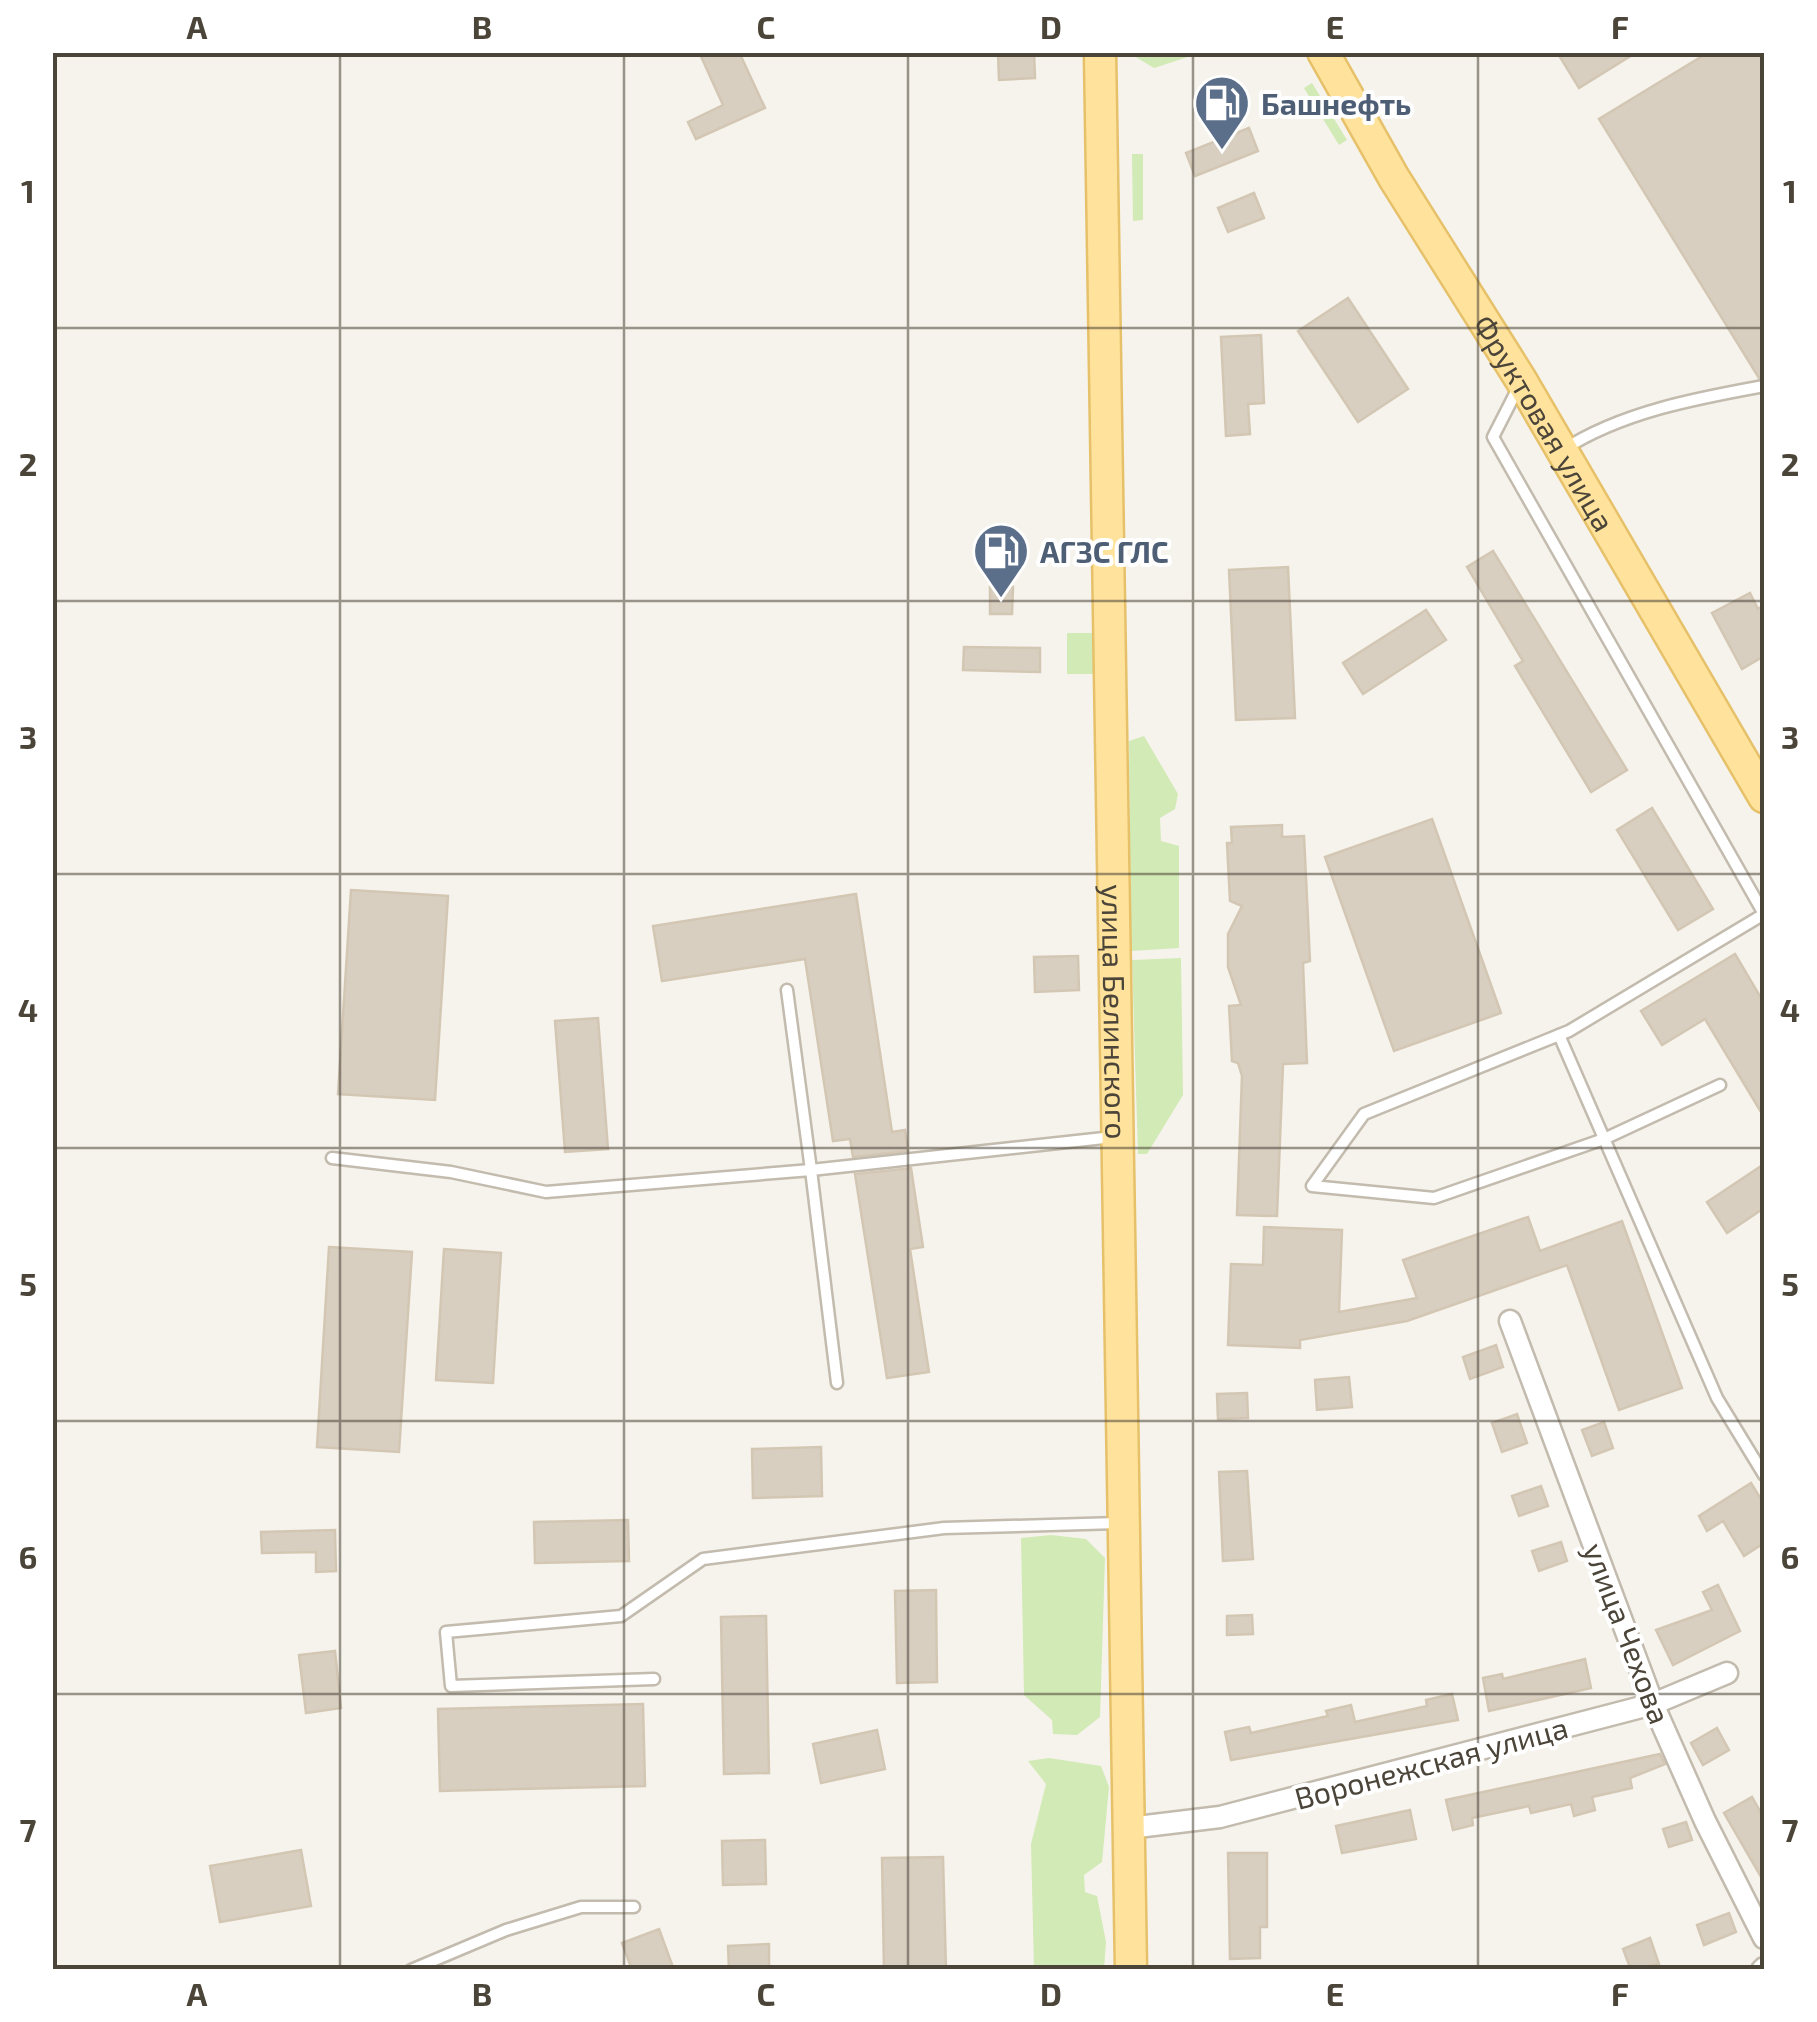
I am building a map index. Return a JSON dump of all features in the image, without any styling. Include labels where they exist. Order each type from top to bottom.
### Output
[{"type":"main road","name":"улица Белинского","points":[[1100,52],[1131,1970]]},
{"type":"main road","name":"Фруктовая улица","points":[[1323,52],[1394,178],[1522,380],[1764,797]]},
{"type":"street","name":"улица Чехова","points":[[1510,1321],[1653,1704],[1705,1822],[1764,1938]]},
{"type":"street","name":"Воронежская улица","points":[[1129,1828],[1220,1817],[1653,1704],[1727,1672]]},
{"type":"lane","points":[[1522,380],[1494,438],[1764,914],[1559,1035],[1364,1114],[1312,1186],[1434,1198],[1604,1139],[1720,1084]]},
{"type":"lane","points":[[1562,451],[1583,437],[1662,409],[1764,386]]},
{"type":"lane","points":[[788,990],[837,1383]]},
{"type":"lane","points":[[1559,1035],[1717,1398],[1764,1475]]},
{"type":"lane","points":[[332,1158],[452,1172],[546,1192],[811,1170],[1118,1136]]},
{"type":"lane","points":[[654,1679],[451,1686],[446,1632],[621,1616],[703,1560],[944,1528],[1124,1523]]},
{"type":"lane","points":[[410,1970],[506,1930],[581,1908],[634,1907]]},
{"type":"green space","points":[[1129,53],[1200,53],[1154,68]]},
{"type":"green space","points":[[1312,83],[1347,140],[1339,145],[1304,88]]},
{"type":"green space","points":[[1132,154],[1143,154],[1143,220],[1133,221]]},
{"type":"green space","points":[[1067,633],[1095,633],[1095,674],[1067,674]]},
{"type":"green space","points":[[1144,736],[1178,794],[1175,809],[1160,818],[1161,841],[1179,846],[1179,948],[1131,951],[1129,741]]},
{"type":"green space","points":[[1181,958],[1183,1095],[1147,1154],[1138,1154],[1132,960]]},
{"type":"green space","points":[[1051,1535],[1086,1539],[1105,1558],[1100,1717],[1077,1735],[1053,1734],[1052,1720],[1024,1695],[1021,1538]]},
{"type":"green space","points":[[1049,1758],[1101,1766],[1109,1787],[1102,1862],[1084,1875],[1085,1892],[1097,1896],[1106,1942],[1104,1969],[1034,1969],[1031,1844],[1046,1784],[1028,1761]]},
{"type":"building","points":[[699,52],[739,52],[765,108],[696,139],[688,122],[723,105]]},
{"type":"building","points":[[998,52],[1034,52],[1035,78],[999,80]]},
{"type":"building","points":[[1557,52],[1637,52],[1579,88]]},
{"type":"building","points":[[1709,52],[1764,52],[1764,377],[1759,378],[1599,119]]},
{"type":"building","name":"Башнефть","points":[[1249,128],[1258,151],[1195,176],[1186,153]]},
{"type":"building","points":[[1254,193],[1264,218],[1228,232],[1218,208]]},
{"type":"building","points":[[1348,298],[1408,389],[1358,422],[1298,331]]},
{"type":"building","points":[[1261,335],[1264,403],[1248,404],[1250,434],[1226,436],[1221,337]]},
{"type":"building","points":[[1493,551],[1627,770],[1591,792],[1515,666],[1523,661],[1467,567]]},
{"type":"building","points":[[1288,567],[1295,718],[1236,720],[1229,570]]},
{"type":"building","name":"АГЗС ГЛС","points":[[990,587],[1013,587],[1012,614],[990,614]]},
{"type":"building","points":[[1750,593],[1758,609],[1764,605],[1764,656],[1742,669],[1712,613]]},
{"type":"building","points":[[1426,610],[1446,640],[1363,694],[1343,663]]},
{"type":"building","points":[[964,647],[1040,648],[1040,672],[963,670]]},
{"type":"building","points":[[1652,808],[1713,909],[1678,930],[1617,830]]},
{"type":"building","points":[[1432,819],[1501,1013],[1394,1051],[1325,857]]},
{"type":"building","points":[[1282,825],[1282,837],[1304,836],[1310,961],[1303,963],[1307,1063],[1283,1064],[1277,1216],[1237,1215],[1242,1076],[1238,1063],[1232,1061],[1229,1006],[1241,1005],[1228,967],[1228,934],[1242,906],[1230,901],[1227,843],[1232,843],[1231,827]]},
{"type":"building","points":[[351,890],[448,896],[435,1100],[338,1094]]},
{"type":"building","points":[[856,894],[892,1132],[905,1130],[908,1151],[853,1157],[850,1139],[833,1141],[805,959],[662,981],[653,926]]},
{"type":"building","points":[[1735,954],[1764,1003],[1764,1117],[1705,1019],[1662,1045],[1641,1011]]},
{"type":"building","points":[[1078,956],[1079,990],[1035,992],[1034,957]]},
{"type":"building","points":[[598,1018],[608,1149],[565,1152],[555,1021]]},
{"type":"building","points":[[1764,1164],[1764,1208],[1727,1233],[1707,1202]]},
{"type":"building","points":[[911,1168],[923,1247],[910,1249],[929,1372],[887,1378],[855,1174]]},
{"type":"building","points":[[1528,1217],[1540,1251],[1622,1221],[1682,1388],[1619,1410],[1567,1265],[1407,1321],[1300,1340],[1300,1348],[1228,1345],[1231,1264],[1263,1265],[1264,1227],[1342,1230],[1339,1312],[1417,1298],[1403,1260]]},
{"type":"building","points":[[329,1247],[412,1252],[399,1452],[317,1447]]},
{"type":"building","points":[[444,1249],[501,1253],[493,1383],[436,1380]]},
{"type":"building","points":[[1496,1345],[1503,1367],[1470,1379],[1463,1357]]},
{"type":"building","points":[[1349,1377],[1352,1407],[1317,1410],[1315,1380]]},
{"type":"building","points":[[1247,1393],[1248,1418],[1218,1419],[1217,1394]]},
{"type":"building","points":[[1517,1414],[1527,1443],[1502,1452],[1492,1423]]},
{"type":"building","points":[[1604,1422],[1613,1448],[1592,1456],[1582,1430]]},
{"type":"building","points":[[821,1447],[822,1496],[753,1498],[752,1449]]},
{"type":"building","points":[[1247,1471],[1253,1559],[1223,1561],[1219,1472]]},
{"type":"building","points":[[1751,1483],[1764,1504],[1764,1543],[1744,1556],[1723,1521],[1707,1531],[1699,1516]]},
{"type":"building","points":[[1541,1486],[1548,1506],[1519,1516],[1512,1496]]},
{"type":"building","points":[[628,1520],[629,1561],[535,1563],[534,1522]]},
{"type":"building","points":[[335,1530],[336,1571],[316,1572],[316,1552],[262,1553],[261,1532]]},
{"type":"building","points":[[1561,1542],[1567,1561],[1539,1571],[1532,1551]]},
{"type":"building","points":[[1718,1585],[1740,1631],[1673,1665],[1656,1630],[1712,1610],[1703,1592]]},
{"type":"building","points":[[936,1590],[937,1682],[897,1683],[895,1591]]},
{"type":"building","points":[[1252,1615],[1253,1634],[1227,1635],[1227,1616]]},
{"type":"building","points":[[766,1616],[769,1773],[724,1774],[721,1617]]},
{"type":"building","points":[[335,1651],[341,1708],[306,1713],[299,1655]]},
{"type":"building","points":[[1585,1659],[1591,1688],[1489,1711],[1483,1678],[1502,1674],[1503,1679]]},
{"type":"building","points":[[1452,1694],[1458,1720],[1231,1760],[1225,1732],[1249,1727],[1251,1733],[1328,1716],[1326,1711],[1351,1705],[1355,1722],[1427,1706],[1426,1700]]},
{"type":"building","points":[[643,1704],[645,1786],[440,1791],[438,1709]]},
{"type":"building","points":[[1717,1728],[1729,1750],[1703,1765],[1691,1743]]},
{"type":"building","points":[[877,1730],[885,1769],[821,1783],[813,1744]]},
{"type":"building","points":[[1660,1754],[1665,1764],[1630,1778],[1632,1788],[1592,1797],[1595,1810],[1574,1816],[1571,1804],[1531,1813],[1529,1806],[1472,1818],[1473,1825],[1453,1830],[1446,1800]]},
{"type":"building","points":[[1752,1797],[1764,1818],[1764,1882],[1724,1813]]},
{"type":"building","points":[[1410,1810],[1416,1839],[1342,1853],[1336,1826]]},
{"type":"building","points":[[1686,1822],[1692,1840],[1669,1847],[1663,1829]]},
{"type":"building","points":[[765,1840],[766,1884],[723,1885],[722,1841]]},
{"type":"building","points":[[301,1850],[311,1906],[220,1922],[210,1866]]},
{"type":"building","points":[[1228,1853],[1267,1853],[1267,1927],[1260,1927],[1260,1958],[1230,1959]]},
{"type":"building","points":[[943,1857],[946,1970],[884,1970],[882,1858]]},
{"type":"building","points":[[1729,1913],[1736,1932],[1704,1945],[1697,1925]]},
{"type":"building","points":[[659,1929],[674,1970],[632,1970],[622,1943]]},
{"type":"building","points":[[1650,1938],[1659,1964],[1631,1970],[1623,1949]]},
{"type":"building","points":[[769,1944],[769,1970],[729,1970],[728,1946]]},
{"type":"place","name":"Башнефть","points":[[1222,152]]},
{"type":"place","name":"АГЗС ГЛС","points":[[1001,600]]}]
